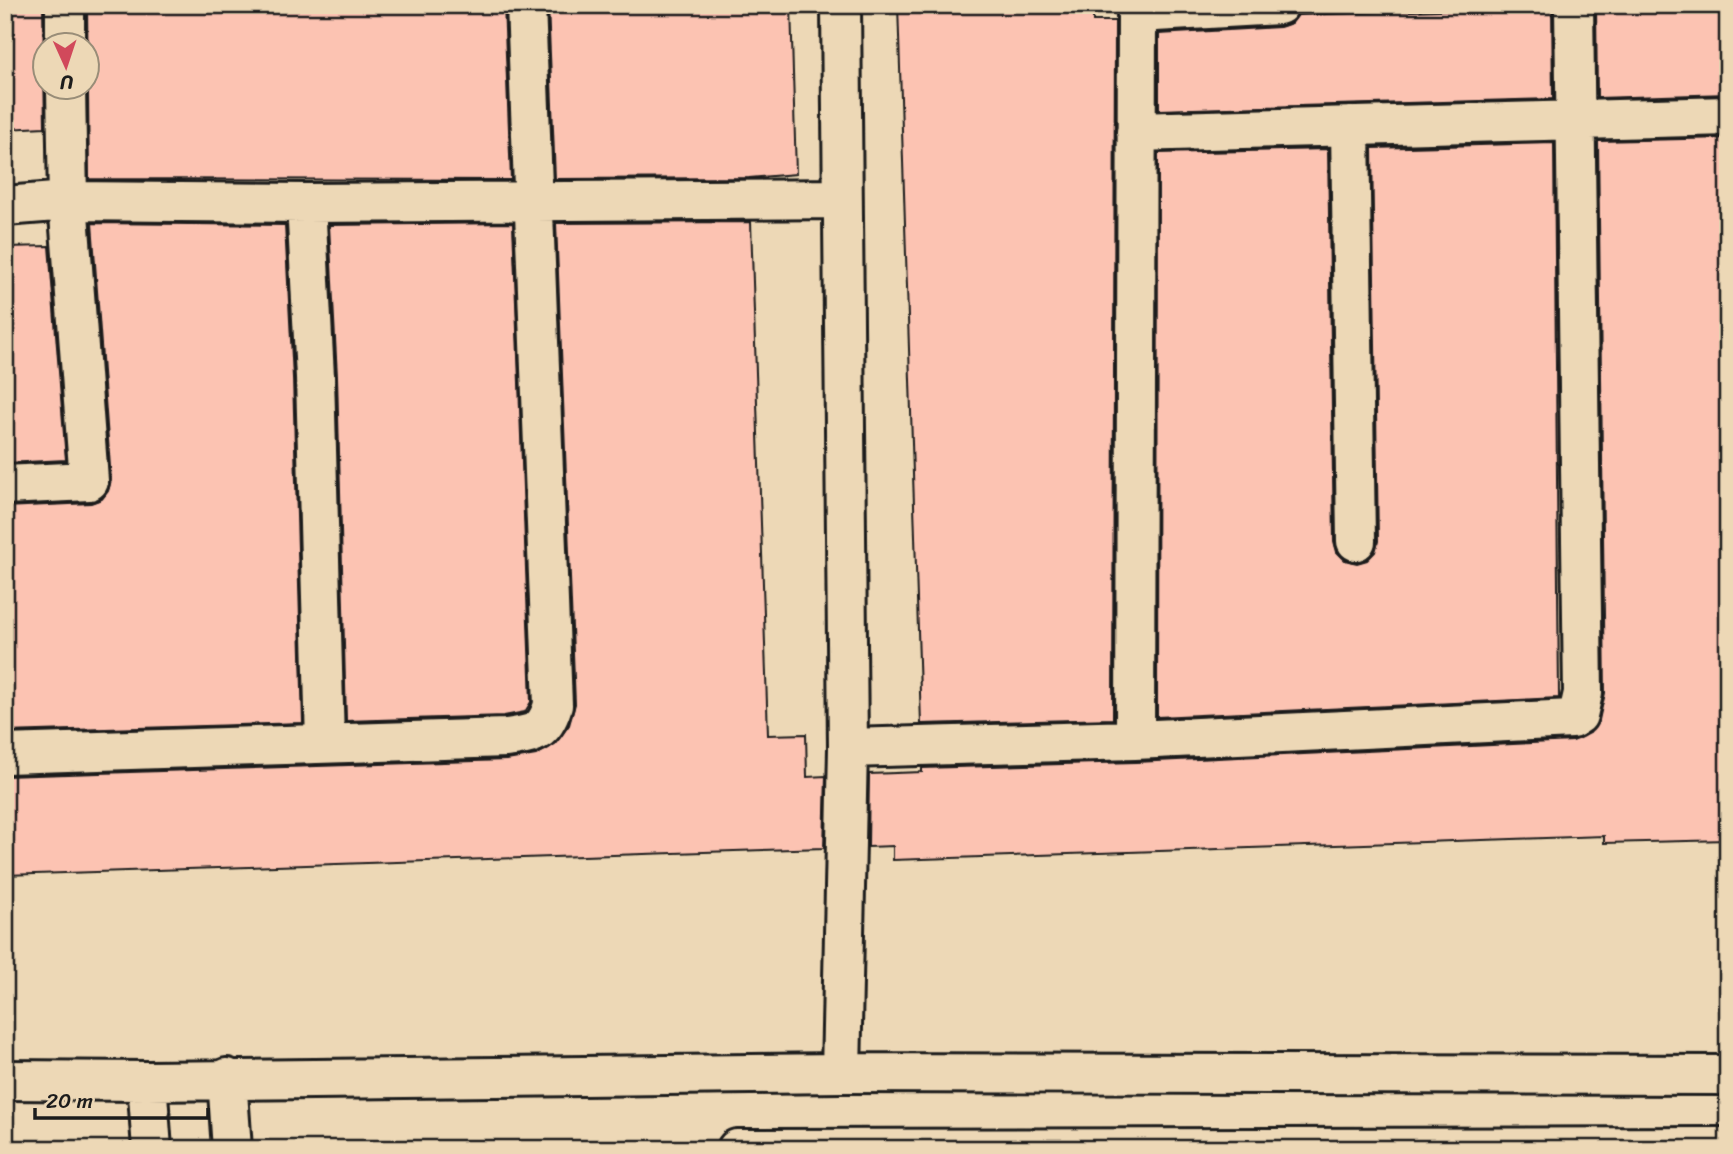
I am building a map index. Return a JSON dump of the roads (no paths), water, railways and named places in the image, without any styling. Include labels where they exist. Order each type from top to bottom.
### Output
[{"type":"street","points":[[65,5],[65,32]]},
{"type":"street","points":[[5,754],[506,738],[535,734],[548,721],[553,705],[526,5]]},
{"type":"street","points":[[841,5],[848,748],[841,1073]]},
{"type":"street","points":[[1135,740],[1137,9],[1279,5]]},
{"type":"street","points":[[848,748],[1135,740],[1572,719],[1578,715],[1583,693],[1573,120],[1574,5]]},
{"type":"street","points":[[5,485],[89,481],[68,201],[66,102]]},
{"type":"street","points":[[1136,132],[1728,116]]},
{"type":"street","points":[[1350,126],[1356,541]]},
{"type":"street","points":[[5,206],[68,201],[306,203],[842,199]]},
{"type":"street","points":[[306,203],[315,377],[325,743]]},
{"type":"street","points":[[5,1080],[146,1082],[227,1078],[841,1073],[1728,1076]]},
{"type":"street","points":[[227,1078],[232,1149]]},
{"type":"street","points":[[146,1082],[152,1149]]},
{"type":"street","points":[[737,1149],[1728,1147]]}]
